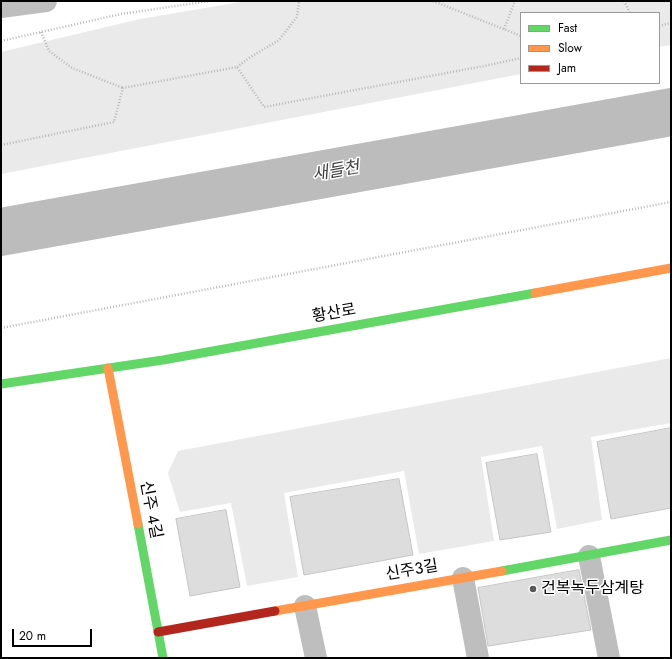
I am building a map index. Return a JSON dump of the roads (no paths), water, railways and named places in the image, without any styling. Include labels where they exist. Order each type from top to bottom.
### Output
[{"type":"street","points":[[1,7],[46,1]]},
{"type":"street","name":"황산로","points":[[1,384],[163,360],[671,268]]},
{"type":"street","name":"신주 4길","points":[[108,368],[163,658]]},
{"type":"street","name":"신주3길","points":[[158,632],[589,556],[671,540]]},
{"type":"street","points":[[589,556],[609,658]]},
{"type":"street","points":[[463,578],[478,658]]},
{"type":"street","points":[[305,606],[316,658]]},
{"type":"waterway","name":"새들천","points":[[1,232],[671,112]]},
{"type":"place","name":"건복녹두삼계탕","points":[[533,589]]}]
